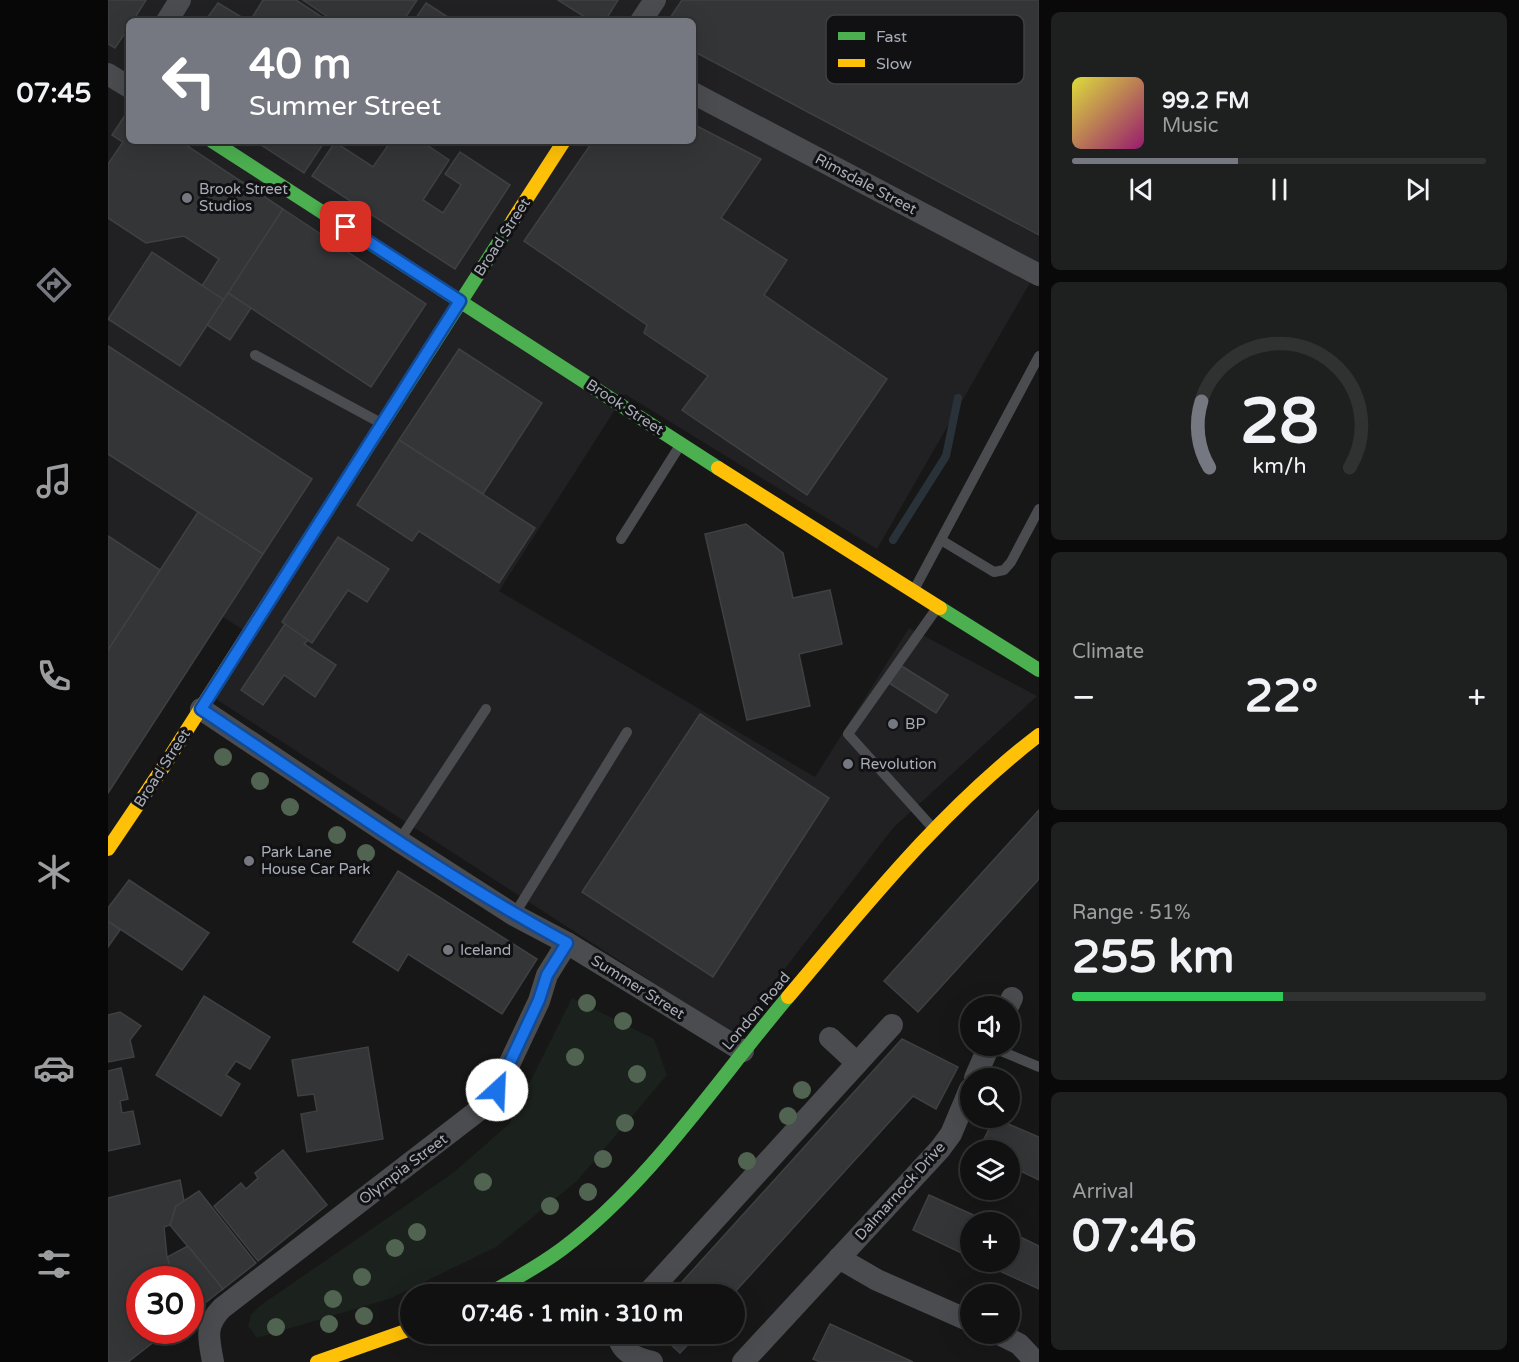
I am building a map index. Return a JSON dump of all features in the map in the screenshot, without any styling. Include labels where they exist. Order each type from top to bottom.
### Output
[{"type":"street","points":[[169,18],[180,0]]},
{"type":"street","points":[[643,18],[655,0]]},
{"type":"street","name":"Rimsdale Street","points":[[696,95],[1039,274]]},
{"type":"street","name":"Brook Street","points":[[217,144],[681,444],[1039,670]]},
{"type":"street","name":"Broad Street","points":[[108,849],[201,709],[562,144]]},
{"type":"street","name":"Summer Street","points":[[201,709],[514,915],[567,943],[743,1051]]},
{"type":"street","name":"London Road","points":[[506,1284],[536,1268],[581,1236],[618,1201],[656,1161],[743,1051],[933,828],[981,780],[1039,735]]},
{"type":"street","name":"Olympia Street","points":[[213,1362],[209,1326],[213,1316],[488,1103],[497,1090],[539,1000],[547,975],[567,943]]},
{"type":"street","points":[[655,1284],[892,1025]]},
{"type":"street","points":[[830,1038],[856,1063]]},
{"type":"street","name":"Dalmarnock Drive","points":[[743,1362],[951,1134],[960,1113]]},
{"type":"street","points":[[839,1258],[877,1280],[960,1317]]},
{"type":"street","points":[[317,1362],[400,1333]]},
{"type":"street","points":[[622,1344],[629,1354],[652,1362]]},
{"type":"street","points":[[1019,1344],[1036,1362]]},
{"type":"lane","points":[[255,356],[382,424]]},
{"type":"lane","points":[[914,591],[1039,356]]},
{"type":"lane","points":[[621,539],[681,444]]},
{"type":"lane","points":[[941,540],[994,572],[1005,570],[1039,509]]},
{"type":"lane","points":[[933,828],[848,734],[938,606]]},
{"type":"lane","points":[[399,841],[486,709]]},
{"type":"lane","points":[[514,915],[627,732]]},
{"type":"lane","points":[[1013,1056],[1039,1067]]},
{"type":"shaded area","points":[[108,0],[1039,0],[1039,267],[877,549],[625,394],[499,591],[815,777],[909,628],[1037,696],[893,828],[734,1035],[213,697],[251,635],[108,543]]},
{"type":"shaded area","points":[[572,998],[654,1039],[667,1075],[577,1181],[496,1247],[420,1284],[400,1284],[400,1294],[389,1299],[257,1338],[248,1326],[251,1315],[261,1305],[453,1173],[509,1124]]},
{"type":"building","points":[[108,0],[146,0],[135,18],[126,18],[126,32],[115,48],[108,44]]},
{"type":"building","points":[[263,0],[296,0],[323,18],[252,18]]},
{"type":"building","points":[[303,0],[417,0],[405,18],[330,18]]},
{"type":"building","points":[[558,0],[618,0],[607,18],[586,18]]},
{"type":"building","points":[[682,0],[1039,0],[1039,235],[696,53],[696,18],[670,18]]},
{"type":"building","points":[[218,3],[243,18],[207,18]]},
{"type":"building","points":[[426,3],[449,18],[416,18]]},
{"type":"building","name":"Brook Street Studios","points":[[126,114],[126,144],[185,144],[283,209],[224,300],[202,286],[219,259],[184,236],[146,243],[108,218],[108,164],[123,142],[112,135]]},
{"type":"building","points":[[696,126],[761,159],[721,218],[787,260],[764,295],[887,379],[807,495],[682,410],[708,376],[644,333],[647,325],[524,241],[591,144],[696,144]]},
{"type":"building","points":[[260,144],[323,144],[304,173]]},
{"type":"building","points":[[334,144],[338,144],[373,167],[389,144],[425,144],[449,160],[423,200],[443,213],[461,185],[445,174],[460,152],[510,185],[455,269],[312,176]]},
{"type":"building","points":[[283,209],[426,304],[371,387],[228,293]]},
{"type":"building","points":[[152,252],[224,300],[180,366],[108,319]]},
{"type":"building","points":[[228,293],[251,308],[230,340],[207,325]]},
{"type":"building","points":[[108,346],[312,479],[263,554],[108,454]]},
{"type":"building","points":[[459,349],[542,403],[483,494],[399,440]]},
{"type":"building","points":[[399,440],[535,528],[499,583],[419,531],[412,541],[357,505]]},
{"type":"building","points":[[198,512],[263,554],[108,793],[108,650]]},
{"type":"building","points":[[746,524],[783,553],[793,598],[830,590],[842,644],[799,654],[810,706],[747,720],[705,534]]},
{"type":"building","points":[[108,536],[160,570],[108,650]]},
{"type":"building","points":[[338,537],[389,569],[367,602],[348,590],[312,643],[282,622]]},
{"type":"building","points":[[285,624],[308,640],[304,644],[336,665],[315,697],[284,675],[263,705],[241,690]]},
{"type":"building","points":[[900,665],[948,695],[936,713],[889,683]]},
{"type":"building","points":[[700,714],[829,798],[713,977],[582,892]]},
{"type":"building","points":[[1039,810],[1039,879],[918,1012],[884,981]]},
{"type":"building","points":[[398,871],[537,959],[502,1014],[408,954],[398,971],[353,942]]},
{"type":"building","points":[[129,880],[209,933],[182,970],[108,921],[108,908]]},
{"type":"building","points":[[108,921],[120,930],[108,947]]},
{"type":"building","points":[[204,996],[270,1037],[250,1069],[236,1061],[226,1075],[240,1084],[221,1116],[156,1075]]},
{"type":"building","points":[[120,1012],[141,1026],[130,1040],[134,1057],[108,1062],[108,1015]]},
{"type":"building","points":[[902,1039],[958,1067],[936,1109],[913,1096],[742,1284],[680,1284]]},
{"type":"building","points":[[368,1047],[383,1139],[307,1152],[301,1114],[317,1111],[314,1094],[298,1096],[292,1060]]},
{"type":"building","points":[[121,1068],[128,1099],[120,1101],[122,1113],[133,1111],[140,1144],[108,1151],[108,1071]]},
{"type":"building","points":[[989,1128],[1018,1128],[1039,1137],[1039,1180],[1020,1171],[1020,1140],[984,1140]]},
{"type":"building","points":[[283,1150],[327,1205],[258,1261],[214,1206],[241,1183],[246,1189],[258,1178],[255,1173]]},
{"type":"building","points":[[180,1180],[184,1201],[176,1206],[170,1225],[164,1227],[170,1266],[126,1266],[126,1344],[151,1344],[128,1362],[108,1362],[108,1198]]},
{"type":"building","points":[[199,1191],[256,1263],[223,1289],[170,1225],[176,1206]]},
{"type":"building","points":[[929,1195],[967,1212],[960,1212],[960,1252],[913,1230]]},
{"type":"building","points":[[1020,1237],[1039,1246],[1039,1289],[1002,1272],[1020,1272]]},
{"type":"building","points":[[188,1246],[223,1289],[204,1304],[204,1266],[170,1266],[167,1257]]},
{"type":"building","points":[[830,1324],[913,1362],[820,1362],[813,1359]]},
{"type":"building","points":[[670,1344],[689,1344],[680,1353]]},
{"type":"waterway","points":[[893,540],[946,456],[958,398]]},
{"type":"traffic: fast","points":[[217,144],[718,468]]},
{"type":"traffic: fast","points":[[305,545],[513,220]]},
{"type":"traffic: fast","points":[[940,608],[1039,670]]},
{"type":"traffic: fast","points":[[506,1284],[562,1249],[625,1193],[681,1130],[788,997]]},
{"type":"traffic: slow","points":[[513,220],[562,144]]},
{"type":"traffic: slow","points":[[718,468],[940,608]]},
{"type":"traffic: slow","points":[[108,849],[164,766],[305,545]]},
{"type":"traffic: slow","points":[[788,997],[906,859],[970,794],[1039,735]]},
{"type":"traffic: slow","points":[[317,1362],[400,1333]]},
{"type":"place","name":"Brook Street Studios","points":[[187,198]]},
{"type":"place","name":"BP","points":[[893,724]]},
{"type":"place","name":"Revolution","points":[[848,764]]},
{"type":"place","name":"Park Lane House Car Park","points":[[249,861]]},
{"type":"place","name":"Iceland","points":[[448,950]]},
{"type":"route","points":[[346,227],[460,301],[201,709],[514,915],[567,943],[547,975],[539,1000],[497,1090]]}]
